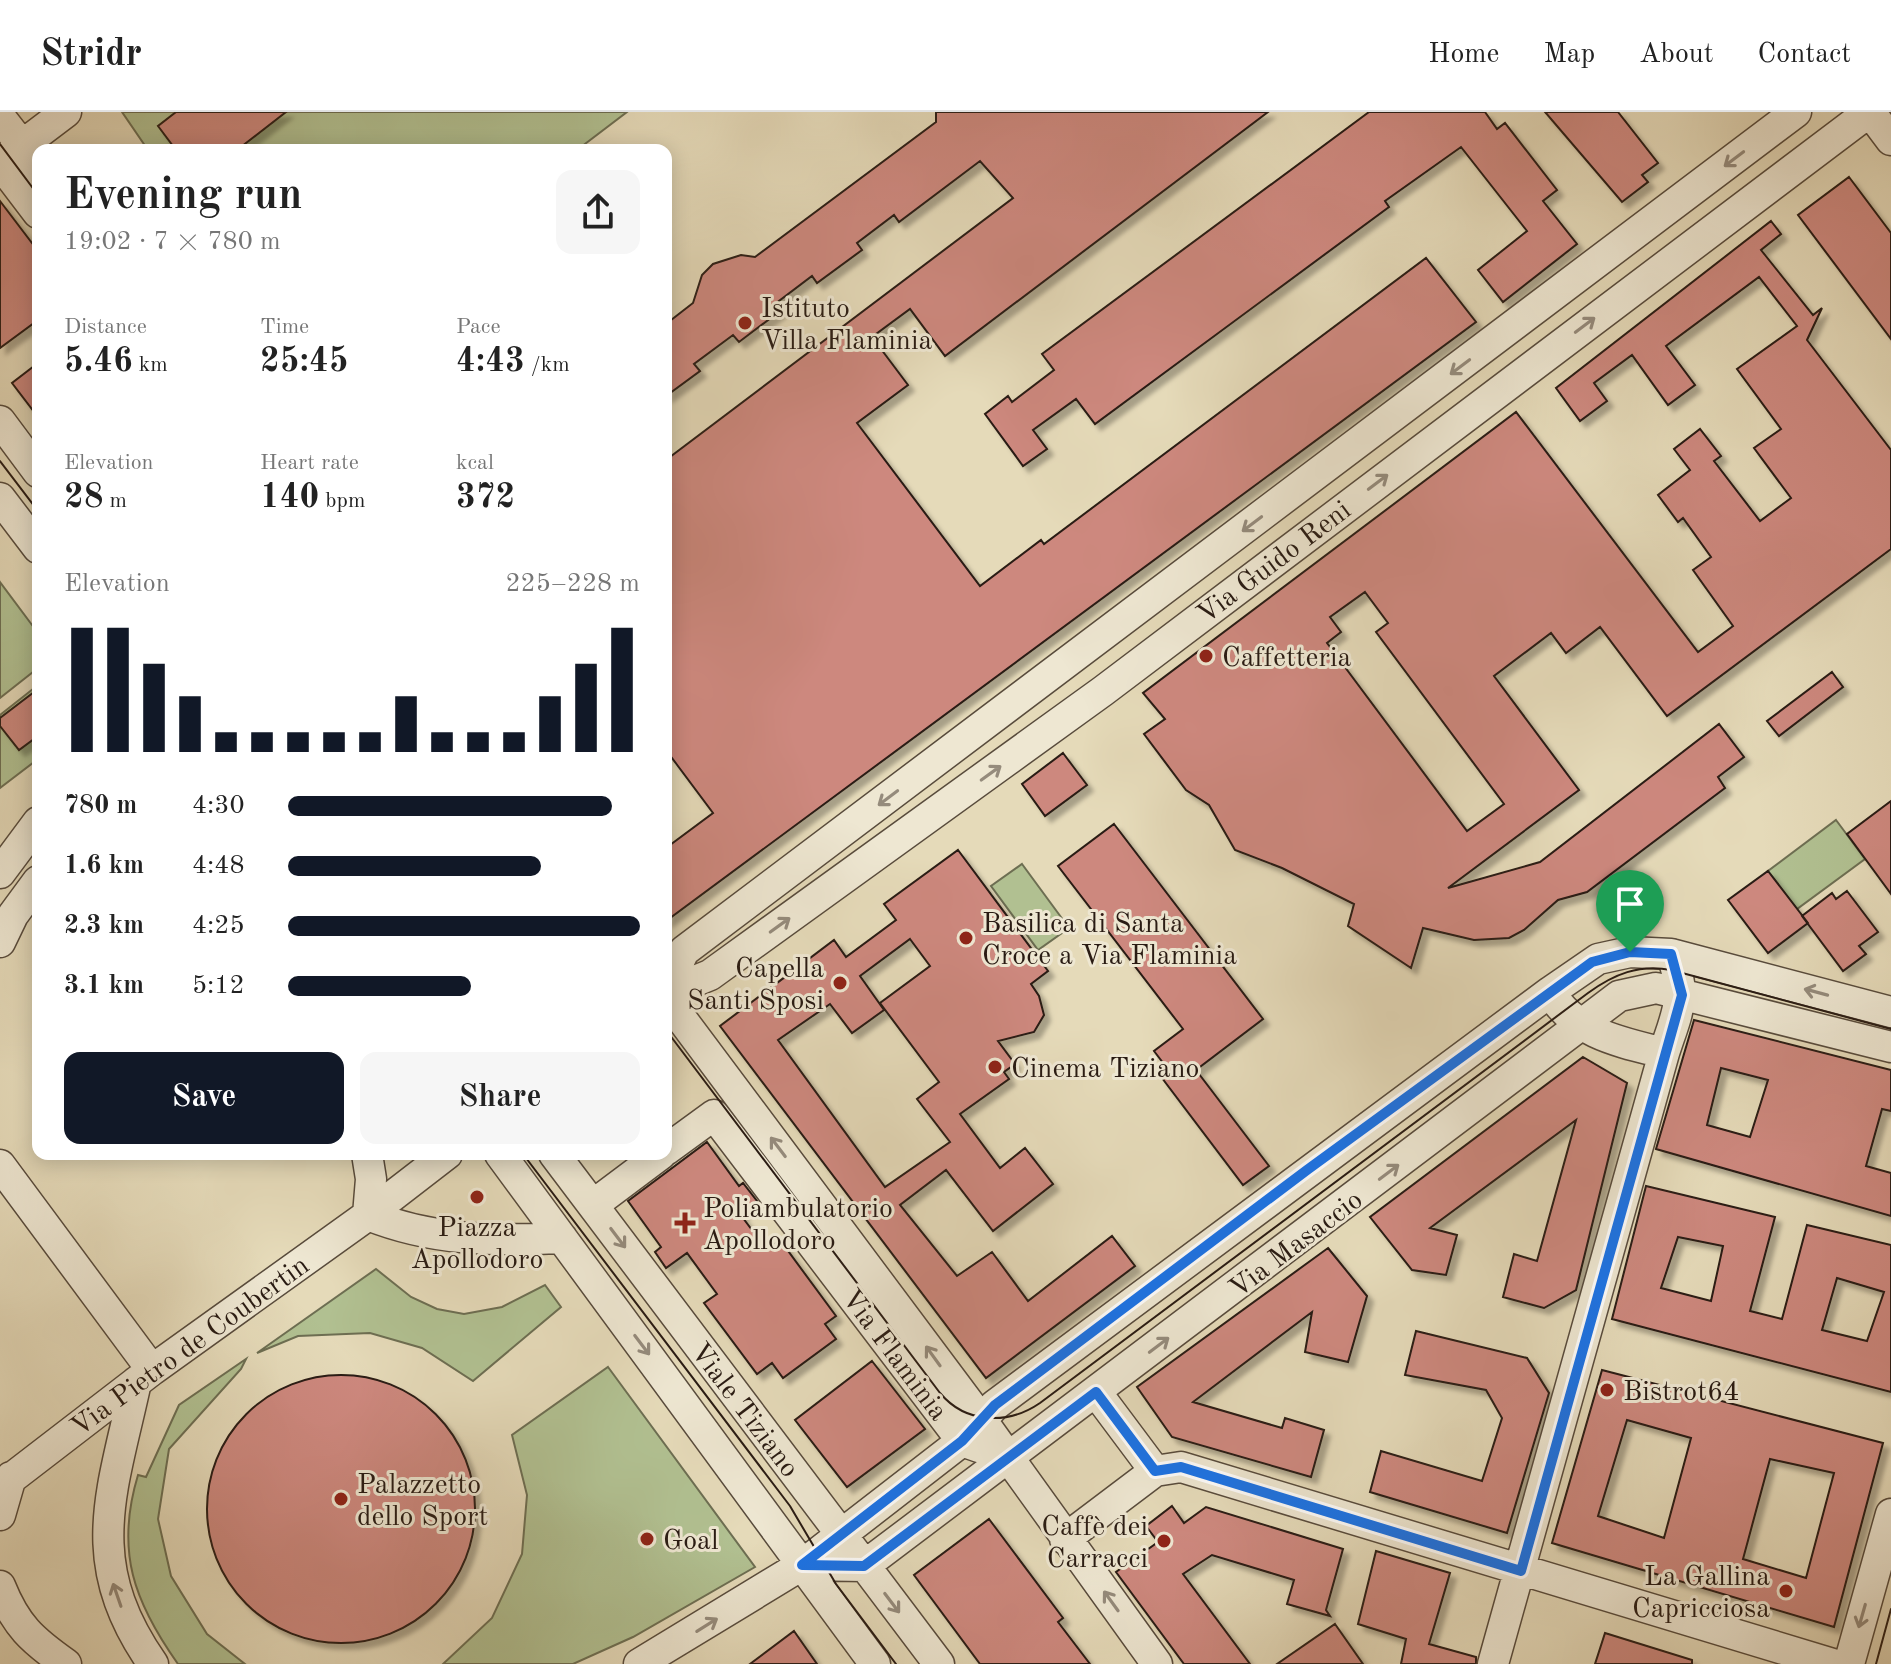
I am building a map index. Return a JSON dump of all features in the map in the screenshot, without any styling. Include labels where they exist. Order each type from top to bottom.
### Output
[{"type":"street","points":[[15,159],[66,112]]},
{"type":"street","name":"Via Guido Reni","points":[[672,979],[684,951],[1796,112]]},
{"type":"street","points":[[1869,112],[1891,140]]},
{"type":"street","name":"Via Guido Reni","points":[[672,991],[710,975],[1081,706],[1869,112]]},
{"type":"street","points":[[0,117],[32,199]]},
{"type":"street","points":[[1495,340],[1519,374]]},
{"type":"street","points":[[0,421],[32,464]]},
{"type":"street","points":[[0,498],[32,540]]},
{"type":"street","points":[[1055,672],[1081,706]]},
{"type":"street","points":[[32,830],[0,873],[32,888]]},
{"type":"street","points":[[0,942],[32,890]]},
{"type":"street","name":"Via Masaccio","points":[[639,1664],[791,1572],[1062,1356],[1550,992],[1607,955],[1630,952],[1671,954],[1891,1012]]},
{"type":"street","points":[[1493,1664],[1682,995],[1671,954]]},
{"type":"street","name":"Via Masaccio","points":[[864,1566],[1613,999],[1636,989],[1656,988],[1891,1047]]},
{"type":"street","points":[[1550,992],[1563,1011],[1580,1025],[1605,1037],[1664,1053]]},
{"type":"street","name":"Via Flaminia","points":[[672,1002],[971,1429]]},
{"type":"street","name":"Via Flaminia","points":[[672,1146],[714,1115],[971,1429],[1007,1458]]},
{"type":"street","points":[[368,1160],[371,1179],[368,1215]]},
{"type":"street","points":[[368,1215],[439,1160]]},
{"type":"street","name":"Viale Tiziano","points":[[504,1160],[562,1238],[791,1572],[875,1664]]},
{"type":"street","name":"Viale Tiziano","points":[[559,1160],[939,1664]]},
{"type":"street","points":[[593,1205],[653,1160]]},
{"type":"street","points":[[0,1165],[144,1376],[112,1493],[106,1542],[118,1599],[153,1664]]},
{"type":"street","points":[[368,1215],[401,1229],[452,1239],[562,1238]]},
{"type":"street","name":"Via Pietro de Coubertin","points":[[0,1515],[6,1482],[144,1376],[368,1215]]},
{"type":"street","points":[[1096,1392],[1155,1471]]},
{"type":"street","points":[[1007,1458],[1157,1664]]},
{"type":"street","points":[[1065,1539],[1155,1471],[1181,1467],[1833,1664]]},
{"type":"street","points":[[1849,1664],[1891,1514]]},
{"type":"street","points":[[791,1572],[864,1566]]},
{"type":"street","points":[[0,1586],[15,1619],[30,1638]]},
{"type":"street","points":[[0,1626],[30,1638],[66,1664]]},
{"type":"green space","points":[[122,112],[627,112],[585,144],[144,144]]},
{"type":"green space","points":[[0,582],[32,625],[32,673],[0,698]]},
{"type":"green space","points":[[32,690],[32,764],[0,788],[0,715]]},
{"type":"green space","points":[[1836,820],[1865,859],[1797,909],[1768,871]]},
{"type":"green space","points":[[1022,864],[1069,928],[1038,950],[991,886]]},
{"type":"green space","points":[[376,1269],[411,1297],[437,1309],[464,1314],[502,1307],[545,1285],[561,1307],[473,1381],[422,1348],[370,1333],[298,1336],[257,1353]]},
{"type":"green space","points":[[246,1359],[241,1369],[169,1449],[158,1519],[171,1576],[207,1634],[245,1664],[178,1664],[150,1619],[133,1575],[128,1528],[131,1502],[138,1475],[146,1477],[179,1405]]},
{"type":"green space","points":[[608,1367],[755,1567],[633,1637],[573,1664],[443,1664],[492,1618],[522,1554],[527,1495],[512,1435]]},
{"type":"building","points":[[176,112],[286,112],[245,144],[172,144],[158,126]]},
{"type":"building","points":[[936,112],[1268,112],[945,356],[910,309],[872,337],[908,385],[857,423],[980,586],[1041,540],[1044,544],[1426,258],[1476,322],[672,917],[672,844],[713,813],[672,758],[672,455],[1013,198],[980,161],[899,222],[894,215],[857,243],[862,250],[817,283],[812,276],[775,304],[780,311],[739,342],[733,335],[694,364],[700,371],[672,392],[672,319],[693,303],[702,275],[713,264],[741,255],[755,257],[936,122]]},
{"type":"building","points":[[1369,112],[1485,112],[1497,129],[1505,123],[1557,190],[1543,201],[1577,244],[1503,302],[1478,270],[1527,231],[1461,147],[1385,201],[1389,207],[1095,424],[1076,399],[1033,430],[1047,449],[1023,466],[985,414],[1008,396],[1012,402],[1054,370],[1042,354]]},
{"type":"building","points":[[1545,112],[1618,112],[1658,163],[1642,175],[1648,182],[1622,202]]},
{"type":"building","points":[[1849,177],[1891,233],[1891,339],[1798,215]]},
{"type":"building","points":[[0,201],[32,243],[32,324],[0,348]]},
{"type":"building","points":[[1771,221],[1781,234],[1761,250],[1813,315],[1822,308],[1807,340],[1891,450],[1891,549],[1667,716],[1600,627],[1566,653],[1551,633],[1494,676],[1579,790],[1448,888],[1540,862],[1719,724],[1744,757],[1718,777],[1725,788],[1587,892],[1558,900],[1524,930],[1509,938],[1474,940],[1423,928],[1411,968],[1348,926],[1354,904],[1282,868],[1235,850],[1209,805],[1186,790],[1144,734],[1165,719],[1143,693],[1516,412],[1698,652],[1733,626],[1693,570],[1711,557],[1683,518],[1678,522],[1658,495],[1690,470],[1674,449],[1700,429],[1721,456],[1714,461],[1760,521],[1791,498],[1754,448],[1781,429],[1737,369],[1797,326],[1759,277],[1666,346],[1695,385],[1668,405],[1632,355],[1594,383],[1607,401],[1580,421],[1556,388]],"holes":[[[1365,592],[1388,623],[1376,632],[1504,804],[1467,831],[1327,643],[1341,632],[1330,617]]]},
{"type":"building","points":[[32,368],[32,409],[12,383]]},
{"type":"building","points":[[1832,672],[1843,687],[1779,736],[1767,721]]},
{"type":"building","points":[[32,694],[32,740],[19,750],[0,726],[0,718]]},
{"type":"building","points":[[1063,753],[1087,785],[1045,816],[1022,784]]},
{"type":"building","points":[[1891,801],[1891,894],[1847,834]]},
{"type":"building","points":[[1114,824],[1263,1019],[1196,1070],[1269,1166],[1243,1185],[1162,1078],[1170,1072],[1154,1051],[1183,1029],[1058,866]]},
{"type":"building","points":[[958,850],[1048,971],[1031,984],[1039,996],[1044,1015],[1034,1032],[998,1041],[1015,1064],[1004,1072],[1009,1079],[960,1114],[1000,1168],[1025,1148],[1053,1184],[993,1231],[946,1170],[900,1205],[957,1276],[992,1252],[1028,1301],[1112,1236],[1135,1266],[986,1378],[720,1026],[834,940],[846,957],[896,920],[884,904]],"holes":[[[910,939],[930,966],[880,1003],[939,1082],[917,1099],[950,1142],[885,1187],[778,1040],[830,1004],[852,1033],[884,1010],[860,976]]]},
{"type":"building","points":[[1768,871],[1808,923],[1768,953],[1728,900]]},
{"type":"building","points":[[1847,891],[1878,932],[1859,946],[1866,954],[1843,971],[1802,916],[1832,893],[1836,899]]},
{"type":"building","points":[[1694,1020],[1891,1070],[1891,1111],[1882,1109],[1866,1166],[1891,1173],[1891,1216],[1656,1149]],"holes":[[[1721,1068],[1768,1080],[1750,1137],[1707,1125]]]},
{"type":"building","points":[[1583,1057],[1627,1083],[1576,1290],[1544,1308],[1503,1297],[1514,1254],[1537,1261],[1576,1120],[1430,1228],[1457,1235],[1446,1275],[1412,1270],[1370,1217]]},
{"type":"building","points":[[707,1142],[739,1186],[743,1183],[757,1201],[740,1214],[767,1250],[780,1240],[836,1316],[825,1324],[836,1339],[783,1378],[772,1363],[757,1374],[704,1303],[717,1294],[687,1253],[666,1268],[655,1252],[661,1247],[628,1201]]},
{"type":"building","points":[[1646,1186],[1775,1217],[1750,1311],[1782,1319],[1807,1225],[1891,1245],[1891,1392],[1612,1319]],"holes":[[[1678,1237],[1723,1246],[1711,1301],[1661,1288]],[[1837,1278],[1884,1292],[1867,1341],[1822,1330]]]},
{"type":"building","points":[[1328,1248],[1367,1296],[1348,1362],[1305,1352],[1312,1312],[1193,1402],[1282,1428],[1285,1418],[1324,1430],[1311,1477],[1172,1437],[1137,1387]]},
{"type":"building","points":[[1416,1331],[1527,1358],[1549,1393],[1507,1533],[1370,1492],[1381,1451],[1482,1481],[1502,1418],[1486,1390],[1405,1375]]},
{"type":"building","points":[[872,1361],[925,1429],[847,1487],[795,1420]]},
{"type":"building","points":[[1602,1370],[1883,1443],[1834,1627],[1552,1543]],"holes":[[[1627,1420],[1691,1438],[1664,1538],[1598,1516]],[[1770,1459],[1834,1473],[1806,1578],[1743,1559]]]},
{"type":"building","name":"Palazzetto dello Sport","points":[[341,1375],[367,1377],[392,1385],[416,1397],[436,1414],[453,1434],[465,1458],[473,1483],[473,1535],[465,1560],[453,1584],[436,1604],[416,1621],[392,1633],[367,1641],[341,1643],[315,1641],[290,1633],[266,1621],[246,1604],[229,1584],[217,1560],[209,1535],[207,1509],[209,1483],[217,1458],[229,1434],[246,1414],[266,1397],[290,1385],[315,1377]]},
{"type":"building","points":[[1172,1506],[1184,1523],[1206,1507],[1343,1549],[1326,1610],[1330,1616],[1287,1604],[1294,1580],[1212,1555],[1183,1574],[1250,1664],[1184,1664],[1116,1572],[1158,1542],[1146,1526]]},
{"type":"building","points":[[989,1519],[1063,1618],[1058,1622],[1090,1664],[980,1664],[914,1575]]},
{"type":"building","points":[[1376,1551],[1450,1573],[1429,1644],[1476,1657],[1476,1664],[1401,1664],[1406,1639],[1358,1624]]},
{"type":"building","points":[[1335,1624],[1363,1664],[1277,1664]]},
{"type":"building","points":[[794,1631],[817,1664],[750,1664]]},
{"type":"building","points":[[1605,1633],[1692,1660],[1692,1664],[1595,1664]]},
{"type":"tram line","points":[[0,144],[32,187]]},
{"type":"tram line","points":[[0,461],[32,503]]},
{"type":"tram line","points":[[672,1038],[940,1393],[962,1411],[975,1416],[1001,1418],[1040,1403],[1588,993],[1617,976],[1648,968],[1671,970],[1891,1029]]},
{"type":"tram line","points":[[528,1160],[790,1506],[836,1584],[896,1664]]},
{"type":"tram line","points":[[1876,1664],[1891,1609]]},
{"type":"place","name":"Istituto Villa Flaminia","points":[[745,323]]},
{"type":"place","name":"Caffetteria","points":[[1206,656]]},
{"type":"place","name":"Basilica di Santa Croce a Via Flaminia","points":[[966,938]]},
{"type":"place","name":"Capella Santi Sposi","points":[[840,983]]},
{"type":"place","name":"Cinema Tiziano","points":[[995,1067]]},
{"type":"place","name":"Piazza Apollodoro","points":[[477,1197]]},
{"type":"place","name":"Poliambulatorio Apollodoro","points":[[685,1223]]},
{"type":"place","name":"Bistrot64","points":[[1607,1390]]},
{"type":"place","name":"Palazzetto dello Sport","points":[[341,1499]]},
{"type":"place","name":"Goal","points":[[647,1539]]},
{"type":"place","name":"Caffè dei Carracci","points":[[1164,1541]]},
{"type":"place","name":"La Gallina Capricciosa","points":[[1786,1591]]},
{"type":"route","points":[[1630,952],[1671,954],[1682,995],[1581,1347],[1521,1571],[1181,1467],[1155,1471],[1096,1392],[864,1566],[802,1565],[962,1441],[995,1405],[1307,1170],[1592,962],[1607,955],[1630,952]]}]
